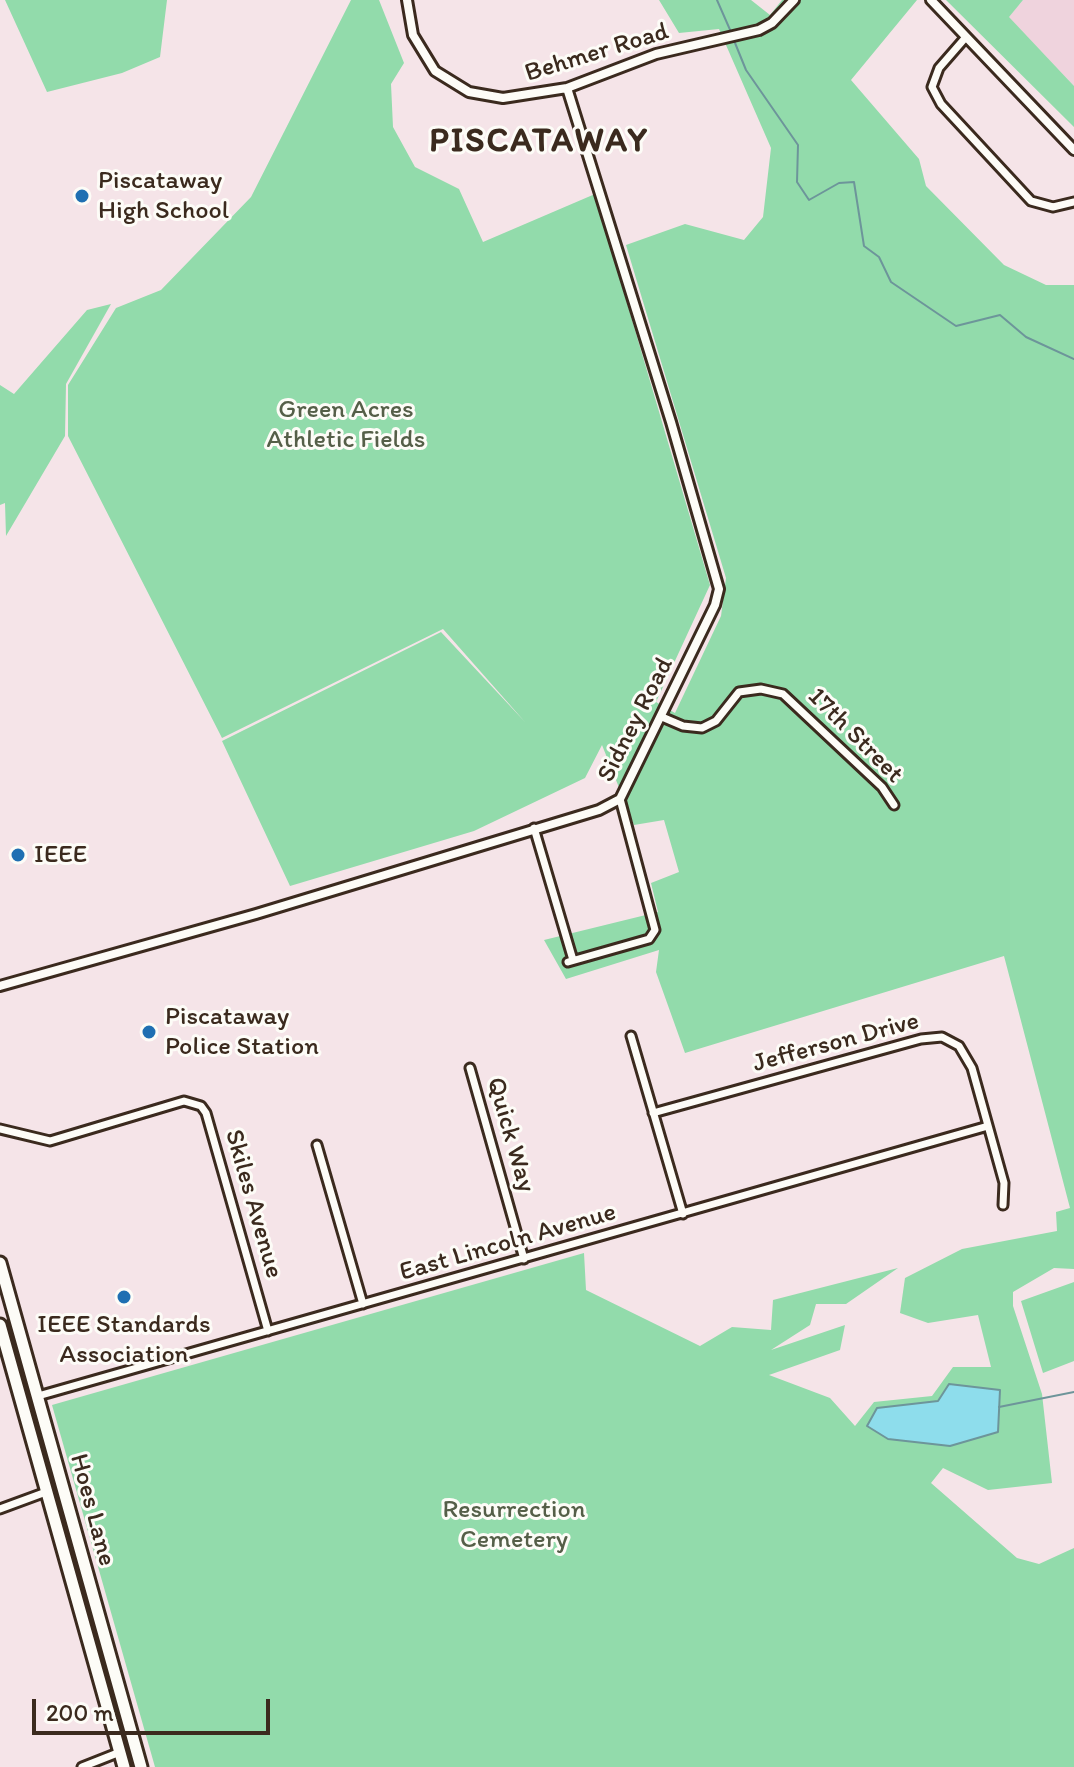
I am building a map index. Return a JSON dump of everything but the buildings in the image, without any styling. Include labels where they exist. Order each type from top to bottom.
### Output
[{"type":"highway","name":"Hoes Lane","points":[[0,1263],[141,1767]]},
{"type":"highway","name":"Hoes Lane","points":[[0,1325],[124,1767]]},
{"type":"street","name":"Behmer Road","points":[[407,0],[420,50],[435,71],[456,86],[483,96],[503,98],[567,88],[656,54],[765,28],[794,0]]},
{"type":"street","points":[[931,0],[1074,150]]},
{"type":"street","points":[[966,37],[939,68],[932,87],[941,104],[1031,201],[1053,207],[1074,202]]},
{"type":"street","name":"Sidney Road","points":[[0,986],[256,914],[599,810],[620,799],[715,605],[717,572],[567,88]]},
{"type":"street","name":"17th Street","points":[[662,717],[690,728],[702,728],[716,721],[739,692],[761,689],[783,694],[882,787],[894,805]]},
{"type":"street","points":[[534,828],[571,961],[649,939],[656,924],[620,799]]},
{"type":"street","points":[[631,1036],[683,1214]]},
{"type":"street","name":"Jefferson Drive","points":[[653,1113],[921,1039],[942,1037],[959,1046],[967,1058],[1004,1183],[1003,1205]]},
{"type":"street","name":"Quick Way","points":[[470,1068],[524,1259]]},
{"type":"street","name":"Skiles Avenue","points":[[0,1129],[50,1141],[184,1101],[201,1106],[206,1113],[268,1331]]},
{"type":"street","name":"East Lincoln Avenue","points":[[38,1396],[988,1126]]},
{"type":"street","points":[[317,1145],[363,1304]]},
{"type":"street","points":[[0,1509],[46,1492]]},
{"type":"street","points":[[82,1767],[120,1752]]},
{"type":"shaded area","points":[[1023,0],[1074,0],[1074,86],[1008,17]]},
{"type":"green space","points":[[5,0],[167,0],[160,57],[122,73],[47,92]]},
{"type":"green space","points":[[351,0],[379,0],[404,63],[391,84],[393,127],[415,167],[459,189],[483,242],[595,194],[710,585],[656,702],[675,713],[721,616],[726,578],[626,245],[685,224],[744,240],[763,217],[771,148],[719,29],[679,33],[659,0],[751,0],[770,15],[782,0],[917,0],[851,80],[919,159],[926,186],[1004,265],[1046,285],[1074,285],[1074,1269],[1054,1268],[1013,1292],[1013,1306],[1042,1394],[1052,1483],[988,1490],[943,1468],[931,1483],[1017,1558],[1039,1564],[1074,1548],[1074,1767],[155,1767],[52,1405],[584,1253],[586,1290],[700,1346],[732,1327],[771,1330],[773,1300],[898,1268],[846,1304],[816,1304],[810,1325],[771,1350],[845,1325],[840,1350],[769,1375],[830,1398],[855,1426],[874,1402],[932,1396],[953,1367],[991,1367],[978,1315],[928,1323],[900,1313],[905,1278],[962,1249],[1057,1231],[1056,1212],[1070,1208],[1004,956],[685,1053],[656,972],[659,950],[566,979],[544,940],[658,912],[651,883],[679,872],[664,820],[634,825],[602,745],[585,778],[474,831],[290,886],[222,741],[441,632],[525,722],[443,629],[222,738],[68,436],[68,385],[116,308],[161,290],[251,197]]},
{"type":"green space","points":[[946,0],[1023,0],[1009,17],[1074,86],[1074,127]]},
{"type":"green space","points":[[111,304],[66,384],[65,436],[6,536],[5,503],[0,505],[0,385],[14,394],[87,310]]},
{"type":"green space","points":[[1074,1282],[1074,1361],[1043,1373],[1021,1301]]},
{"type":"water","points":[[949,1384],[1000,1390],[998,1432],[950,1446],[888,1439],[867,1426],[877,1408],[938,1401]]},
{"type":"waterway","points":[[717,0],[731,32]]},
{"type":"waterway","points":[[733,38],[746,70],[798,145],[797,182],[809,200],[839,183],[854,182],[864,246],[879,257],[891,282],[956,326],[1000,315],[1026,337],[1074,359]]},
{"type":"waterway","points":[[999,1407],[1074,1392]]},
{"type":"place","name":"Piscataway High School","points":[[82,196]]},
{"type":"place","name":"IEEE","points":[[18,855]]},
{"type":"place","name":"Piscataway Police Station","points":[[149,1032]]},
{"type":"place","name":"IEEE Standards Association","points":[[124,1297]]},
{"type":"district","name":"PISCATAWAY","points":[[539,142]]},
{"type":"park label","name":"Green Acres Athletic Fields","points":[[346,425]]},
{"type":"park label","name":"Resurrection Cemetery","points":[[514,1525]]}]
